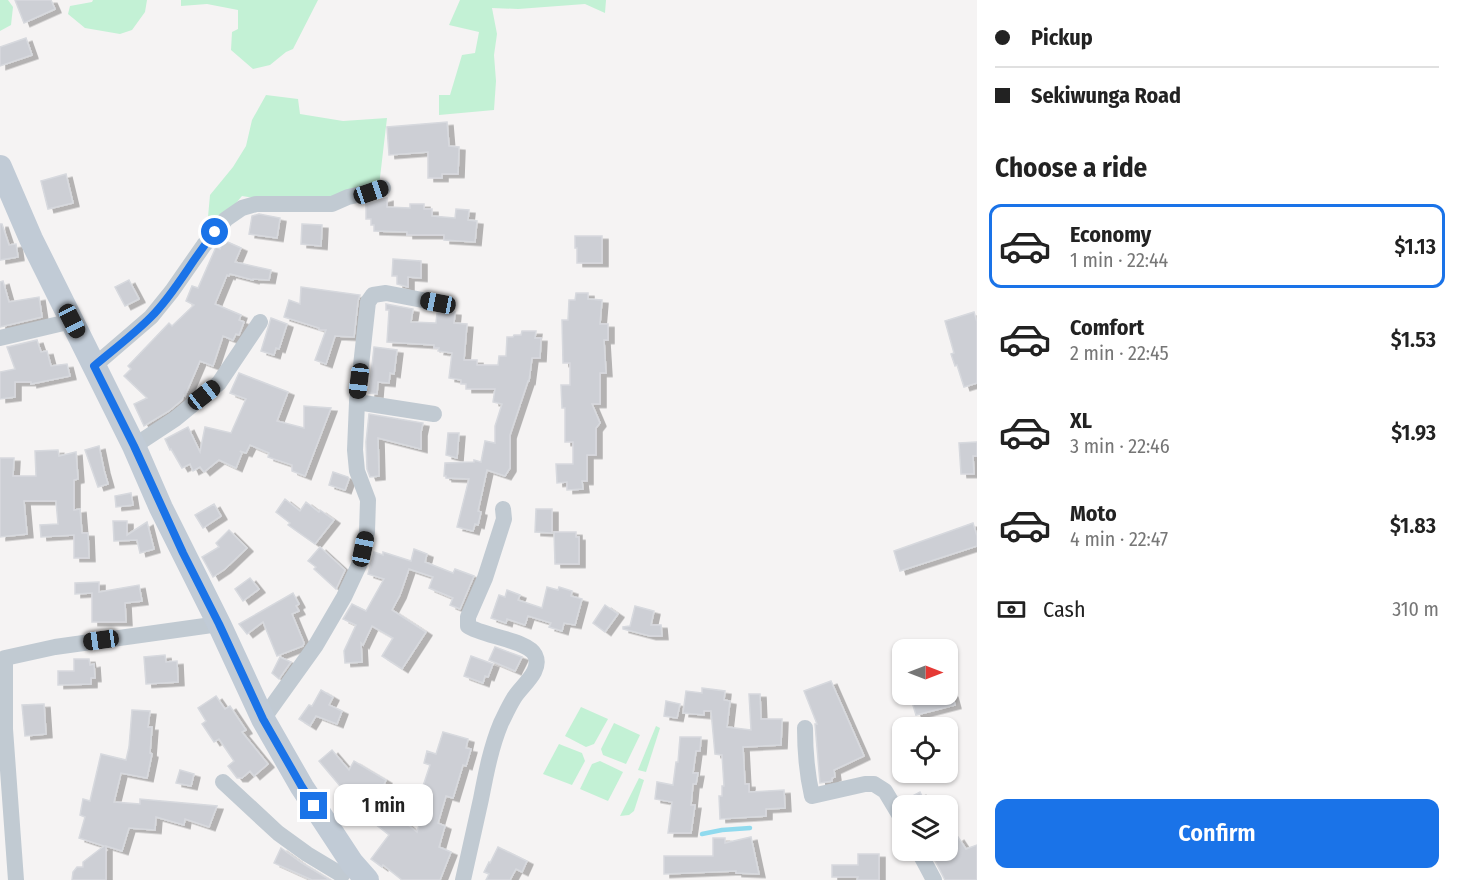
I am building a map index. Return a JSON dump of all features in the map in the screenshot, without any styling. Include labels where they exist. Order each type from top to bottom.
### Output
[{"type":"main road","points":[[0,167],[31,239],[134,446],[165,517],[219,624],[263,719],[350,875]]},
{"type":"street","points":[[94,366],[151,317],[204,245],[226,219],[242,208],[256,204],[332,204],[348,197],[383,188]]},
{"type":"street","points":[[263,719],[316,645],[344,597],[359,565],[367,532],[368,500],[357,471],[355,450],[357,402],[368,302],[373,295],[386,294],[438,303]]},
{"type":"street","points":[[0,338],[72,321]]},
{"type":"street","points":[[134,446],[175,419],[219,383],[260,322]]},
{"type":"street","points":[[357,402],[434,414]]},
{"type":"street","points":[[463,880],[492,747],[502,720],[536,667],[536,657],[532,650],[468,626],[468,617],[485,578],[504,519],[503,509]]},
{"type":"street","points":[[16,880],[5,729],[3,659],[55,647],[219,624]]},
{"type":"street","points":[[806,728],[806,758],[812,796],[874,784],[885,791],[892,803]]},
{"type":"street","points":[[223,782],[278,833],[307,854],[350,875]]},
{"type":"street","points":[[924,861],[934,880]]},
{"type":"green space","points":[[0,0],[8,0],[13,7],[11,25],[0,31]]},
{"type":"green space","points":[[93,0],[147,0],[145,12],[132,30],[120,34],[85,28],[68,14],[70,6]]},
{"type":"green space","points":[[181,0],[318,0],[293,49],[270,65],[253,69],[231,50],[232,32],[238,29],[238,10],[207,4],[181,6]]},
{"type":"green space","points":[[460,0],[606,0],[605,13],[585,4],[518,9],[492,8],[497,34],[494,55],[496,81],[494,110],[439,115],[439,95],[450,95],[462,55],[475,53],[479,32],[449,25]]},
{"type":"green space","points":[[266,95],[298,99],[300,114],[343,121],[387,118],[379,186],[318,201],[260,199],[242,196],[220,222],[208,217],[210,195],[233,167],[246,146],[252,120]]},
{"type":"green space","points":[[581,707],[608,719],[594,744],[586,747],[565,736]]},
{"type":"green space","points":[[614,723],[640,735],[626,764],[603,755],[601,749]]},
{"type":"green space","points":[[656,726],[660,728],[646,772],[638,770]]},
{"type":"green space","points":[[559,744],[582,753],[585,761],[572,785],[543,774]]},
{"type":"green space","points":[[600,761],[623,772],[608,801],[580,789],[592,764]]},
{"type":"green space","points":[[639,778],[644,780],[634,811],[629,815],[620,816]]},
{"type":"building","points":[[15,0],[51,0],[55,9],[24,23]]},
{"type":"building","points":[[26,38],[32,55],[0,66],[0,47]]},
{"type":"building","points":[[447,122],[449,146],[459,147],[458,174],[442,174],[442,178],[428,178],[428,152],[389,155],[387,127]]},
{"type":"building","points":[[66,174],[73,203],[48,209],[41,181]]},
{"type":"building","points":[[387,198],[387,207],[410,208],[410,204],[424,204],[424,209],[432,209],[432,216],[455,218],[456,209],[469,210],[468,220],[477,221],[475,242],[444,240],[444,235],[407,235],[407,232],[374,231],[371,219],[366,219],[366,204]]},
{"type":"building","points":[[259,214],[280,218],[277,238],[249,234],[252,216]]},
{"type":"building","points":[[0,224],[2,224],[9,245],[16,244],[18,257],[0,260]]},
{"type":"building","points":[[302,224],[322,225],[321,246],[301,244]]},
{"type":"building","points":[[575,236],[602,236],[602,263],[577,263]]},
{"type":"building","points":[[223,240],[241,248],[235,262],[271,270],[269,280],[253,280],[227,275],[215,304],[241,315],[239,320],[244,322],[239,335],[236,334],[233,340],[223,336],[213,366],[200,361],[182,400],[144,426],[134,404],[147,398],[124,376],[131,369],[128,366],[169,323],[172,326],[194,305],[186,301],[192,286],[198,288],[216,247],[220,249]]},
{"type":"building","points":[[393,259],[421,261],[421,278],[408,277],[408,287],[397,284],[397,276],[392,276]]},
{"type":"building","points":[[129,280],[139,299],[125,306],[115,287]]},
{"type":"building","points":[[3,281],[9,302],[39,297],[42,317],[0,327],[0,282]]},
{"type":"building","points":[[301,287],[360,295],[354,337],[335,336],[326,364],[315,360],[326,330],[319,330],[319,328],[284,317],[289,300],[300,304]]},
{"type":"building","points":[[576,293],[588,293],[588,299],[602,300],[600,324],[608,324],[608,340],[604,340],[606,373],[600,373],[600,404],[592,404],[600,423],[596,428],[596,455],[587,455],[587,481],[582,481],[583,489],[567,490],[567,482],[557,483],[556,464],[573,464],[573,442],[565,442],[565,408],[562,408],[561,385],[570,385],[570,363],[563,363],[562,320],[568,320],[569,300],[575,300]]},
{"type":"building","points":[[386,304],[413,309],[411,322],[436,323],[437,313],[455,312],[454,323],[467,324],[464,360],[477,360],[477,365],[498,365],[499,356],[506,356],[507,337],[521,335],[522,331],[536,331],[535,338],[541,338],[540,358],[532,358],[529,381],[510,435],[510,468],[505,476],[487,470],[478,511],[481,512],[478,525],[475,524],[473,531],[457,527],[469,479],[446,478],[444,476],[445,463],[474,462],[474,460],[481,462],[485,441],[495,443],[495,426],[502,404],[493,402],[495,389],[466,389],[466,384],[461,384],[461,380],[449,378],[452,353],[438,351],[439,348],[434,348],[434,345],[387,342],[389,310],[386,310]]},
{"type":"building","points":[[974,312],[977,322],[977,383],[964,387],[951,354],[954,353],[945,321]]},
{"type":"building","points":[[271,318],[287,324],[279,349],[276,348],[274,355],[261,351]]},
{"type":"building","points":[[37,340],[41,352],[47,351],[51,366],[67,364],[70,376],[31,384],[31,382],[15,382],[15,397],[0,399],[0,372],[15,369],[7,347]]},
{"type":"building","points":[[374,347],[397,350],[394,374],[390,373],[389,383],[378,382],[377,394],[369,393]]},
{"type":"building","points":[[239,373],[288,392],[277,421],[304,428],[304,406],[331,408],[305,476],[292,471],[292,465],[268,457],[269,453],[250,445],[246,453],[240,451],[242,453],[236,468],[219,460],[204,472],[200,467],[193,471],[190,464],[182,468],[170,450],[165,439],[188,427],[200,452],[205,427],[231,433],[246,399],[230,393]]},
{"type":"building","points":[[369,414],[423,423],[421,449],[378,438],[379,476],[370,477],[367,469],[366,442]]},
{"type":"building","points":[[448,433],[459,433],[457,458],[446,455]]},
{"type":"building","points":[[977,442],[977,456],[973,456],[974,474],[961,474],[959,443]]},
{"type":"building","points":[[99,446],[108,484],[98,487],[85,450]]},
{"type":"building","points":[[58,450],[59,456],[76,452],[78,479],[74,480],[74,510],[80,509],[82,533],[88,533],[89,558],[74,558],[74,535],[41,537],[40,525],[58,524],[56,501],[24,501],[27,534],[0,537],[0,458],[14,458],[13,476],[36,476],[35,451]]},
{"type":"building","points":[[333,472],[348,477],[345,490],[329,485]]},
{"type":"building","points":[[131,493],[133,505],[116,507],[115,496]]},
{"type":"building","points":[[285,499],[300,511],[306,502],[334,520],[315,544],[288,525],[290,523],[276,512]]},
{"type":"building","points":[[214,504],[221,516],[203,528],[195,515]]},
{"type":"building","points":[[536,509],[552,509],[552,533],[535,532]]},
{"type":"building","points":[[113,521],[127,521],[127,535],[147,522],[154,549],[140,553],[137,540],[114,541]]},
{"type":"building","points":[[973,523],[977,546],[900,571],[894,551]]},
{"type":"building","points":[[229,530],[247,548],[213,577],[202,557],[219,547],[216,543]]},
{"type":"building","points":[[554,532],[576,532],[576,537],[579,537],[579,564],[555,564]]},
{"type":"building","points":[[320,547],[345,570],[336,589],[308,561]]},
{"type":"building","points":[[414,549],[427,554],[425,562],[453,573],[455,569],[474,576],[460,609],[450,605],[453,598],[429,588],[433,577],[409,569],[392,610],[426,632],[402,669],[382,656],[393,638],[372,626],[363,645],[361,643],[362,662],[345,663],[344,651],[356,625],[343,619],[352,604],[366,611],[384,579],[368,574],[374,552],[383,555],[383,552],[411,561]]},
{"type":"building","points":[[250,578],[259,589],[243,601],[235,589]]},
{"type":"building","points":[[99,582],[99,592],[139,585],[142,601],[125,603],[126,622],[92,622],[92,593],[75,594],[75,583]]},
{"type":"building","points":[[547,587],[558,590],[559,587],[572,591],[571,596],[582,599],[575,625],[564,623],[562,631],[549,627],[551,623],[528,616],[525,625],[507,619],[506,623],[491,618],[499,595],[505,597],[507,590],[520,595],[518,600],[542,608]]},
{"type":"building","points":[[293,593],[299,604],[296,606],[299,611],[292,614],[304,643],[303,646],[277,656],[263,622],[247,634],[239,624]]},
{"type":"building","points":[[605,605],[618,614],[605,632],[593,623]]},
{"type":"building","points":[[635,606],[654,611],[651,625],[661,625],[662,636],[650,636],[623,629],[623,627],[630,626]]},
{"type":"building","points":[[495,647],[522,657],[515,671],[489,660]]},
{"type":"building","points":[[165,655],[166,662],[177,661],[178,682],[146,684],[144,657]]},
{"type":"building","points":[[471,656],[493,664],[483,683],[464,676]]},
{"type":"building","points":[[280,657],[291,662],[279,679],[272,673]]},
{"type":"building","points":[[74,659],[89,659],[90,665],[94,664],[95,678],[91,678],[91,684],[58,685],[58,671],[74,671]]},
{"type":"building","points":[[831,681],[864,756],[834,770],[835,777],[832,781],[820,783],[815,724],[817,724],[804,691]]},
{"type":"building","points":[[702,688],[725,691],[724,700],[730,701],[727,727],[751,730],[749,694],[760,694],[761,719],[782,719],[781,745],[743,747],[745,784],[749,784],[749,792],[784,790],[785,808],[766,809],[766,816],[720,819],[719,796],[722,796],[722,786],[724,786],[722,755],[715,754],[711,711],[704,711],[704,715],[683,713],[686,691],[702,693]]},
{"type":"building","points":[[321,690],[333,697],[329,705],[342,711],[337,724],[316,716],[310,726],[299,719],[309,705],[312,706]]},
{"type":"building","points":[[216,696],[225,709],[230,706],[246,730],[242,732],[268,764],[254,776],[250,771],[242,778],[237,778],[228,766],[234,761],[219,739],[214,742],[202,724],[206,721],[198,708]]},
{"type":"building","points":[[666,701],[680,704],[677,718],[664,716]]},
{"type":"building","points":[[44,704],[46,734],[25,736],[22,705]]},
{"type":"building","points":[[913,705],[955,705],[916,715]]},
{"type":"building","points":[[132,710],[150,711],[148,727],[152,727],[150,753],[152,754],[147,778],[121,773],[114,802],[140,804],[140,799],[217,806],[209,827],[185,819],[184,825],[156,817],[155,830],[129,828],[122,851],[106,846],[106,880],[72,880],[73,872],[77,867],[83,867],[83,862],[104,846],[79,838],[85,817],[80,815],[83,799],[90,801],[101,754],[126,760]]},
{"type":"building","points":[[443,732],[468,739],[466,748],[471,749],[466,766],[463,765],[453,798],[446,796],[438,823],[445,826],[439,847],[451,852],[440,880],[402,880],[371,859],[389,835],[342,798],[346,793],[319,761],[332,750],[349,770],[354,761],[386,780],[377,800],[417,832],[427,798],[420,795],[430,765],[424,763],[427,751],[436,754]]},
{"type":"building","points":[[680,737],[701,737],[700,751],[696,751],[693,773],[698,773],[696,784],[693,784],[691,805],[695,805],[691,833],[668,833],[672,802],[655,799],[657,782],[673,785]]},
{"type":"building","points":[[180,770],[194,774],[191,786],[176,783]]},
{"type":"building","points":[[751,837],[759,874],[736,873],[736,871],[664,874],[664,856],[713,856],[713,838],[725,838],[725,843]]},
{"type":"building","points":[[958,837],[966,849],[977,845],[977,880],[945,880],[935,861],[958,861]]},
{"type":"building","points":[[498,847],[527,861],[522,872],[516,869],[510,880],[486,880],[489,874],[484,872]]},
{"type":"building","points":[[281,848],[330,880],[312,880],[274,863]]},
{"type":"building","points":[[858,854],[879,854],[879,880],[832,877],[832,865],[858,865]]},
{"type":"waterway","points":[[702,834],[750,828]]},
{"type":"route","points":[[215,232],[151,317],[94,366],[263,719],[314,806]]}]
